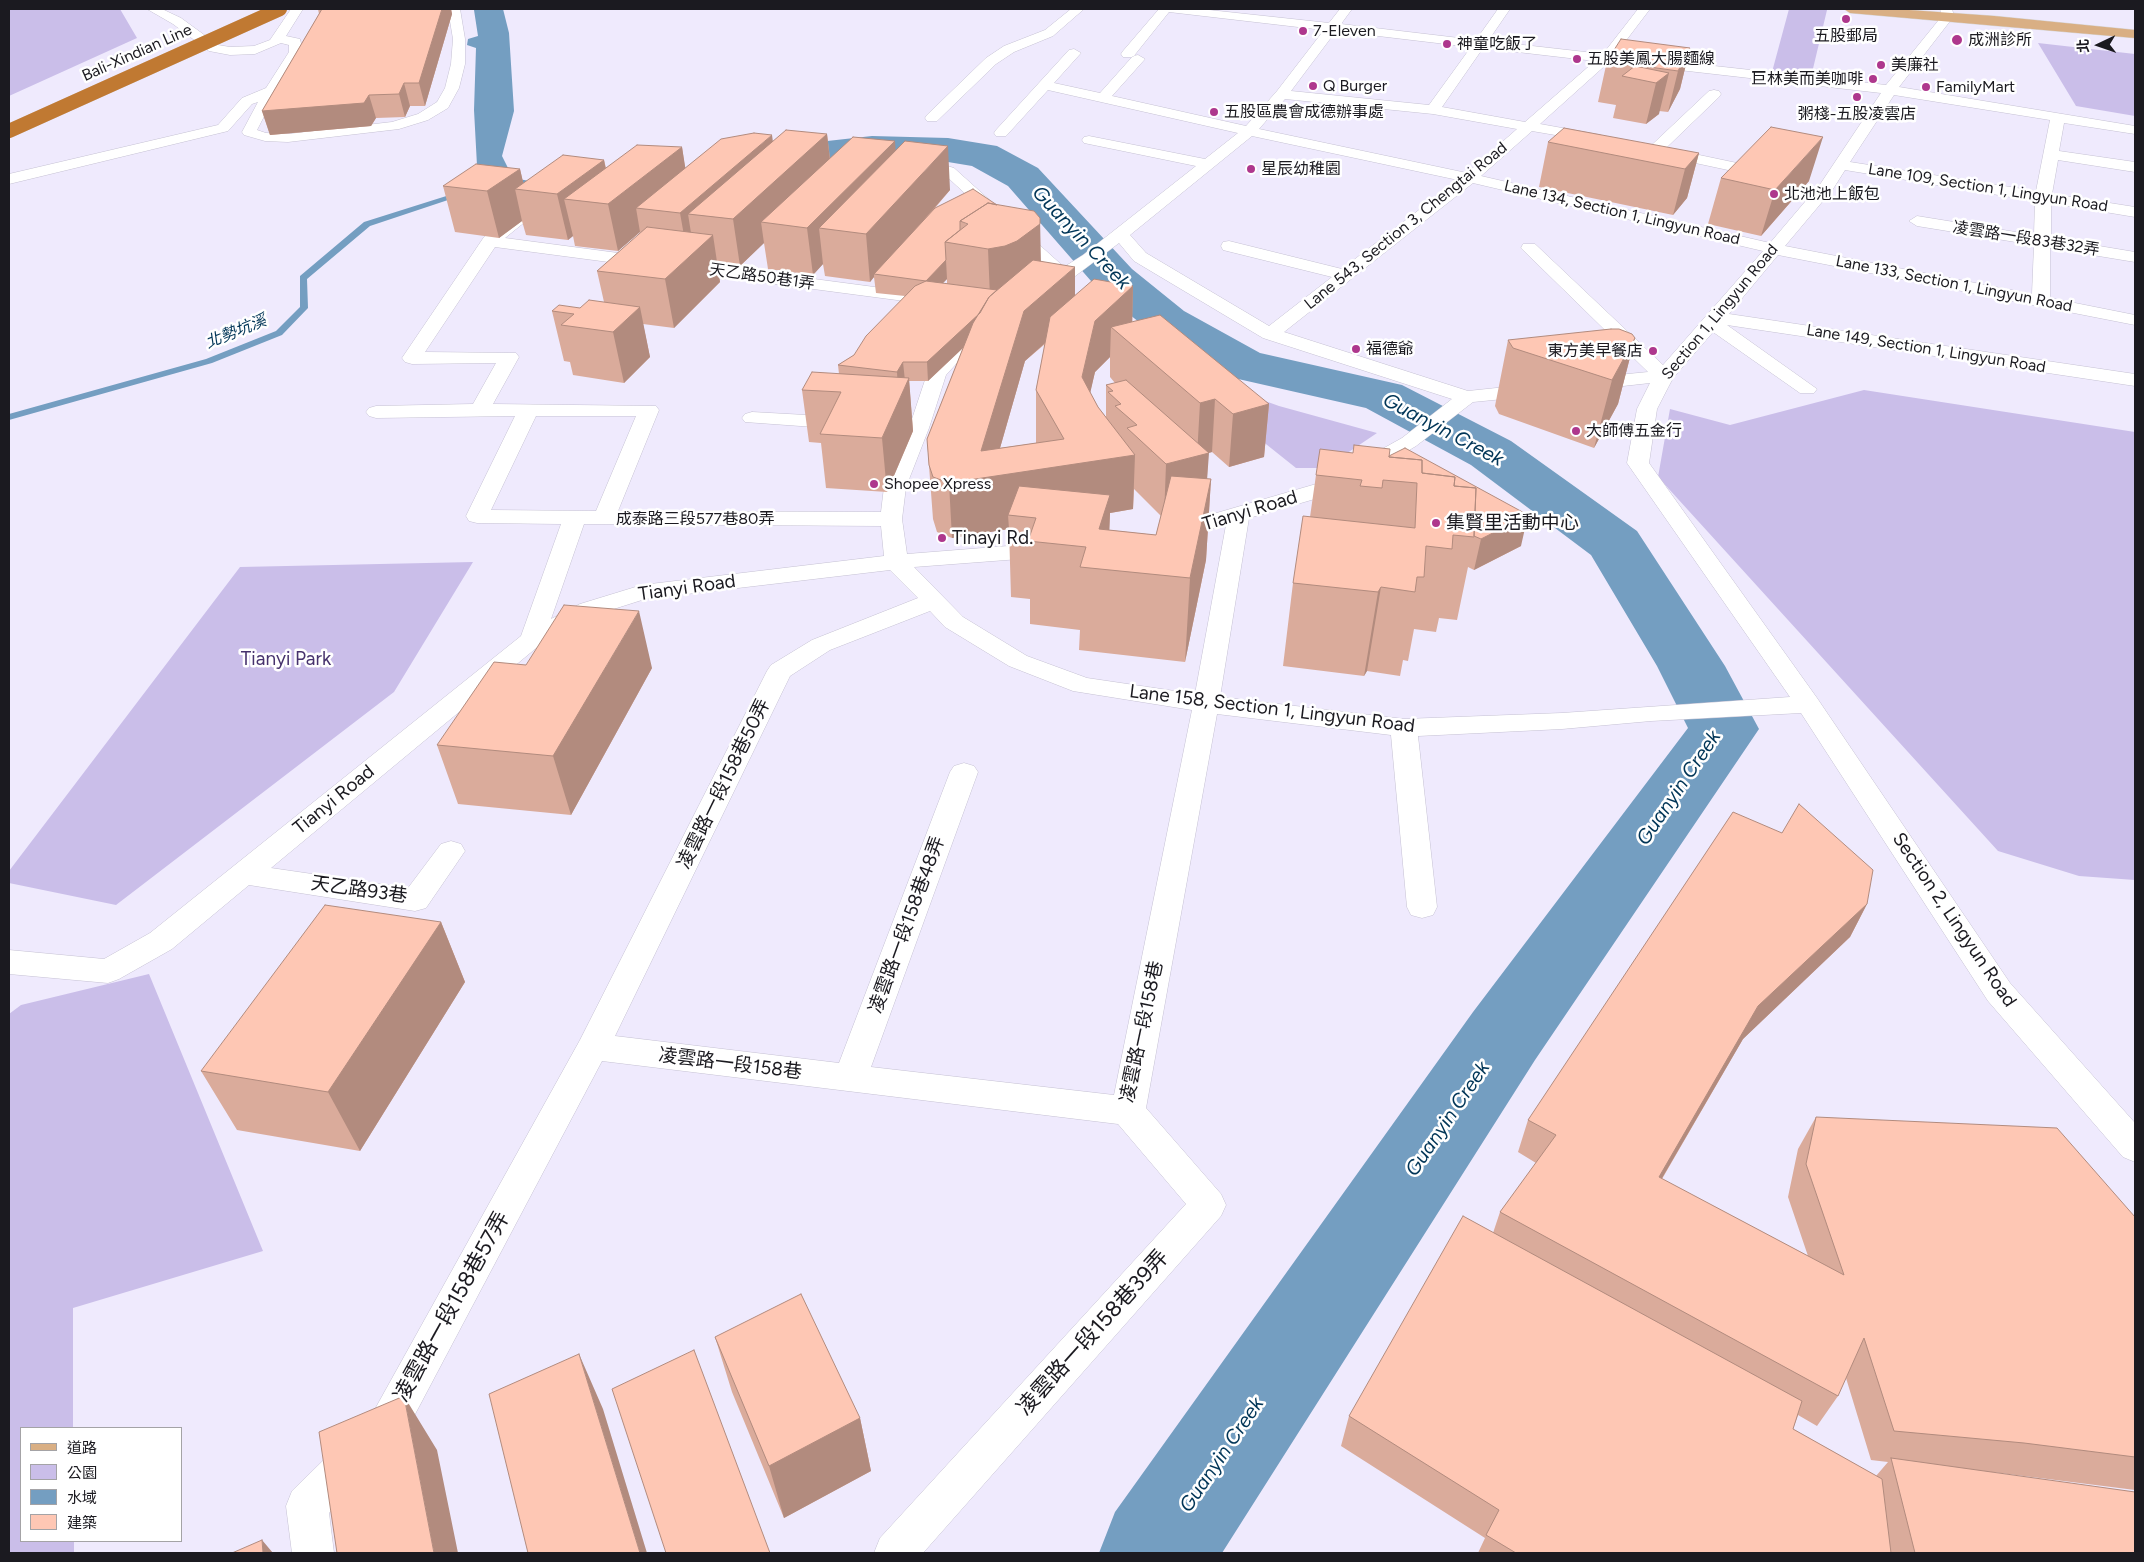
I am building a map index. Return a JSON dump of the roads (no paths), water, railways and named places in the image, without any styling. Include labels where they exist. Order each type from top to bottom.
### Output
[{"type":"highway","name":"Bali-Xindian Line","points":[[9,131],[280,9]]},
{"type":"highway","name":"Bali-Xindian Line","points":[[180,37],[206,26]]},
{"type":"main road","points":[[1850,9],[1947,12],[2135,34]]},
{"type":"street","points":[[153,9],[178,21],[214,48],[230,51],[255,50],[275,43],[297,9]]},
{"type":"street","points":[[278,39],[295,42],[296,52],[271,91],[249,132],[265,137],[288,138],[394,126],[423,117],[443,105],[452,88],[458,64],[459,39],[454,9]]},
{"type":"street","points":[[932,118],[991,61],[1009,49],[1049,33],[1078,9]]},
{"type":"street","points":[[1102,98],[1165,9]]},
{"type":"street","points":[[1170,9],[1246,12],[1332,27],[1890,90],[2135,130]]},
{"type":"street","points":[[1029,294],[1064,276],[1089,259],[1249,131],[1282,94],[1346,9]]},
{"type":"street","points":[[1433,110],[1504,9]]},
{"type":"street","name":"Lane 543, Section 3, Chengtai Road","points":[[1270,334],[1470,178],[1606,58],[1644,9]]},
{"type":"street","name":"Section 1, Lingyun Road","points":[[1808,704],[1638,463],[1647,409],[1664,376],[1714,321],[1827,186],[1890,90],[1947,12]]},
{"type":"street","points":[[1001,133],[1074,53]]},
{"type":"street","name":"Lane 134, Section 1, Lingyun Road","points":[[1045,85],[1470,178],[1774,249]]},
{"type":"street","points":[[9,179],[223,128],[247,101],[271,91]]},
{"type":"street","points":[[1282,94],[1433,110],[1529,125],[1606,140]]},
{"type":"street","points":[[1635,168],[1714,94]]},
{"type":"street","points":[[2041,301],[2043,197],[2058,118]]},
{"type":"street","points":[[1090,140],[1208,164]]},
{"type":"street","points":[[1635,146],[1789,178]]},
{"type":"street","points":[[2051,154],[2135,166]]},
{"type":"street","points":[[901,160],[918,162],[949,171],[1064,276]]},
{"type":"street","name":"Lane 109, Section 1, Lingyun Road","points":[[1841,165],[2135,212]]},
{"type":"street","points":[[1808,182],[1827,186]]},
{"type":"street","points":[[955,204],[968,189]]},
{"type":"street","points":[[480,410],[510,357],[412,358],[490,241],[537,205]]},
{"type":"street","name":"凌雲路一段83巷32弄","points":[[1918,221],[2135,257]]},
{"type":"street","points":[[1120,234],[1140,257],[1270,334],[1467,397],[1664,376]]},
{"type":"street","name":"天乙路50巷1弄","points":[[490,241],[927,299]]},
{"type":"street","points":[[1229,246],[1345,276]]},
{"type":"street","points":[[623,259],[638,247]]},
{"type":"street","points":[[1529,248],[1664,376]]},
{"type":"street","name":"Lane 133, Section 1, Lingyun Road","points":[[1774,249],[2135,320]]},
{"type":"street","points":[[748,276],[762,263]]},
{"type":"street","points":[[876,293],[888,279]]},
{"type":"street","points":[[1714,321],[1807,389]]},
{"type":"street","name":"Lane 149, Section 1, Lingyun Road","points":[[1714,321],[2135,380]]},
{"type":"street","points":[[896,562],[891,519],[895,487],[909,427],[937,374],[968,339],[982,327]]},
{"type":"street","name":"Tianyi Road","points":[[1148,537],[1177,533],[1331,487],[1409,442],[1467,397]]},
{"type":"street","name":"成泰路三段577巷80弄","points":[[376,412],[649,410],[604,518],[891,519]]},
{"type":"street","points":[[528,412],[477,516],[604,518]]},
{"type":"street","points":[[752,418],[860,424]]},
{"type":"street","name":"凌雲路一段158巷","points":[[593,1048],[1128,1111],[1206,704],[1239,514]]},
{"type":"street","points":[[532,639],[575,517]]},
{"type":"street","name":"Tianyi Road","points":[[9,962],[108,971],[162,941],[532,639],[589,608],[642,592],[896,562],[1062,548]]},
{"type":"street","name":"Lane 158, Section 1, Lingyun Road","points":[[896,562],[954,622],[1018,661],[1082,685],[1206,704],[1404,728],[1562,721],[1765,705],[1808,704]]},
{"type":"street","name":"凌雲路一段158巷50弄","points":[[593,1048],[780,671],[821,644],[933,601]]},
{"type":"street","name":"Section 2, Lingyun Road","points":[[1808,704],[1999,992],[2135,1147]]},
{"type":"street","points":[[1404,728],[1422,907]]},
{"type":"street","name":"凌雲路一段158巷48弄","points":[[850,1078],[964,772]]},
{"type":"street","name":"天乙路93巷","points":[[244,874],[416,900],[451,850]]},
{"type":"street","name":"凌雲路一段158巷57弄","points":[[313,1553],[306,1506],[389,1423],[593,1048]]},
{"type":"street","name":"凌雲路一段158巷39弄","points":[[895,1553],[1208,1205],[1128,1111]]},
{"type":"water","points":[[465,9],[503,9],[509,33],[514,111],[502,156],[513,178],[535,182],[520,187],[478,184],[474,110],[476,48],[467,45],[468,39],[478,36],[474,10]]},
{"type":"waterway","name":"Guanyin Creek","points":[[729,164],[872,148],[948,150],[983,155],[1023,177],[1115,279],[1167,321],[1243,365],[1383,396],[1491,453],[1615,544],[1691,666],[1724,729],[1504,1036],[1156,1553]]},
{"type":"waterway","name":"北勢坑溪","points":[[9,417],[209,361],[279,333],[304,308],[303,278],[367,224],[462,194]]},
{"type":"place","name":"五股郵局","points":[[1846,19]]},
{"type":"place","name":"7-Eleven","points":[[1303,31]]},
{"type":"place","name":"成洲診所","points":[[1957,40]]},
{"type":"place","name":"神童吃飯了","points":[[1447,44]]},
{"type":"place","name":"五股美鳳大腸麵線","points":[[1577,59]]},
{"type":"place","name":"美廉社","points":[[1881,65]]},
{"type":"place","name":"巨林美而美咖啡","points":[[1873,79]]},
{"type":"place","name":"Q Burger","points":[[1313,86]]},
{"type":"place","name":"FamilyMart","points":[[1926,87]]},
{"type":"place","name":"粥棧-五股凌雲店","points":[[1857,97]]},
{"type":"place","name":"五股區農會成德辦事處","points":[[1214,112]]},
{"type":"place","name":"星辰幼稚園","points":[[1251,169]]},
{"type":"place","name":"北池池上飯包","points":[[1774,194]]},
{"type":"place","name":"福德爺","points":[[1356,349]]},
{"type":"place","name":"東方美早餐店","points":[[1653,351]]},
{"type":"place","name":"大師傅五金行","points":[[1576,431]]},
{"type":"place","name":"Shopee Xpress","points":[[874,484]]},
{"type":"place","name":"集賢里活動中心","points":[[1436,523]]},
{"type":"place","name":"Tinayi Rd.","points":[[942,538]]},
{"type":"park label","name":"Tianyi Park","points":[[286,659]]}]
